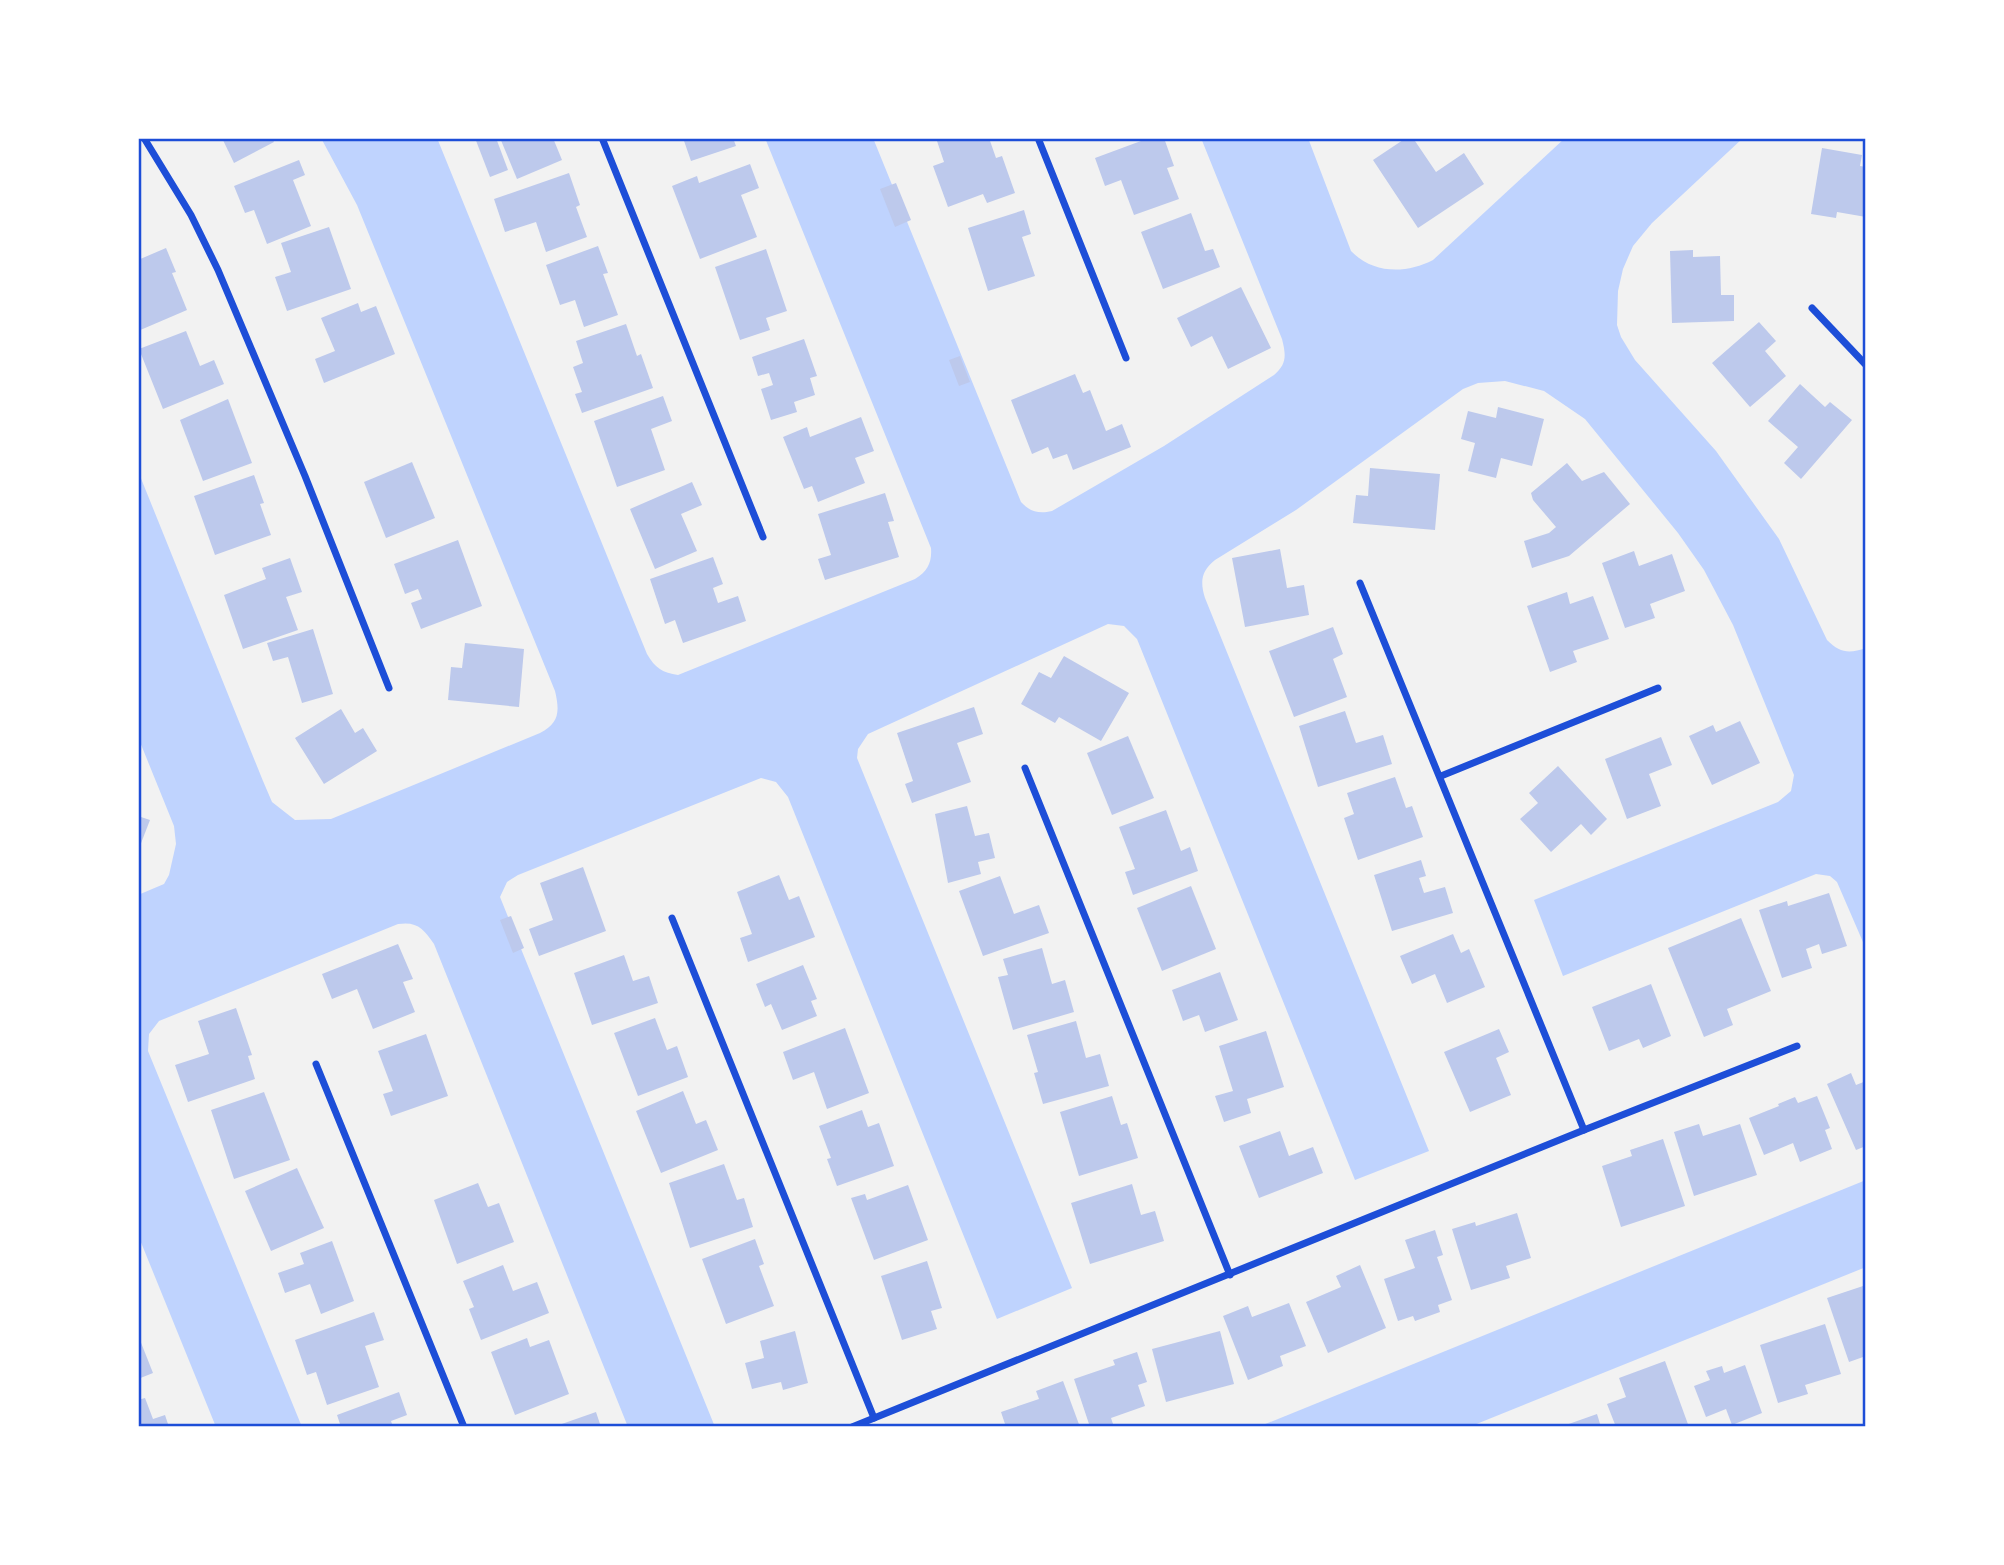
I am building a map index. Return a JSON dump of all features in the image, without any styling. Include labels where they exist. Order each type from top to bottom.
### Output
[{"type":"street","points":[[144,138],[191,215],[218,270],[305,476],[389,688]]},
{"type":"street","points":[[602,138],[763,537]]},
{"type":"street","points":[[1038,138],[1126,358]]},
{"type":"street","points":[[1812,308],[1866,365]]},
{"type":"street","points":[[1360,583],[1584,1130]]},
{"type":"street","points":[[1441,776],[1658,688]]},
{"type":"street","points":[[1025,768],[1230,1275]]},
{"type":"street","points":[[672,918],[874,1418]]},
{"type":"street","points":[[852,1427],[1797,1046]]},
{"type":"street","points":[[316,1064],[464,1427]]},
{"type":"water","points":[[321,138],[437,138],[647,654],[660,669],[678,675],[915,579],[923,573],[931,558],[931,548],[765,138],[873,138],[1021,502],[1031,510],[1043,512],[1052,511],[1164,446],[1274,375],[1283,363],[1285,355],[1282,339],[1201,138],[1308,138],[1351,251],[1360,259],[1379,268],[1401,269],[1423,265],[1433,260],[1565,138],[1743,138],[1652,223],[1633,246],[1623,269],[1618,291],[1617,325],[1635,360],[1716,451],[1779,539],[1827,640],[1836,648],[1845,651],[1866,648],[1866,949],[1837,882],[1830,876],[1816,874],[1563,976],[1534,900],[1778,802],[1791,791],[1794,775],[1733,625],[1704,570],[1678,533],[1585,419],[1544,391],[1505,381],[1478,383],[1463,389],[1296,510],[1215,560],[1204,573],[1202,582],[1205,598],[1429,1151],[1355,1180],[1137,639],[1124,626],[1108,624],[868,734],[858,749],[857,758],[1072,1288],[997,1319],[788,797],[776,782],[761,778],[518,875],[507,882],[500,897],[715,1427],[628,1427],[434,944],[419,927],[405,923],[159,1021],[149,1034],[148,1051],[302,1427],[216,1427],[138,1235],[138,895],[164,884],[169,875],[176,844],[174,826],[138,737],[138,471],[272,802],[295,820],[331,819],[540,733],[551,725],[557,716],[555,691],[357,205]]},
{"type":"water","points":[[1866,1180],[1866,1267],[1469,1427],[1258,1427]]},
{"type":"building","points":[[222,138],[272,138],[274,142],[234,163]]},
{"type":"building","points":[[475,138],[496,138],[508,170],[490,177]]},
{"type":"building","points":[[500,138],[553,138],[562,160],[517,179]]},
{"type":"building","points":[[683,138],[733,138],[736,146],[691,161]]},
{"type":"building","points":[[936,138],[989,138],[996,158],[1002,156],[1015,193],[987,203],[983,194],[948,207],[933,166],[944,162]]},
{"type":"building","points":[[1149,138],[1164,138],[1174,166],[1167,168],[1179,199],[1134,215],[1121,180],[1105,186],[1095,158]]},
{"type":"building","points":[[1406,138],[1413,138],[1436,172],[1464,153],[1484,184],[1418,228],[1373,160]]},
{"type":"building","points":[[1822,148],[1862,155],[1860,166],[1866,167],[1866,217],[1837,212],[1836,218],[1811,214]]},
{"type":"building","points":[[299,160],[305,175],[293,180],[311,226],[267,244],[254,210],[245,213],[234,186]]},
{"type":"building","points":[[750,164],[759,188],[741,195],[757,237],[700,259],[672,186],[697,176],[699,183]]},
{"type":"building","points":[[569,173],[580,205],[576,207],[587,237],[546,252],[536,222],[505,232],[494,199]]},
{"type":"building","points":[[896,183],[911,220],[895,227],[880,189]]},
{"type":"building","points":[[1024,210],[1031,234],[1022,237],[1035,276],[988,291],[968,228]]},
{"type":"building","points":[[1191,213],[1205,251],[1213,249],[1220,267],[1163,289],[1141,232]]},
{"type":"building","points":[[329,227],[351,289],[287,311],[275,277],[291,272],[281,243]]},
{"type":"building","points":[[598,246],[608,273],[603,274],[618,315],[584,327],[575,300],[560,305],[546,265]]},
{"type":"building","points":[[166,248],[176,272],[172,273],[187,310],[138,331],[138,260]]},
{"type":"building","points":[[766,249],[787,311],[766,318],[770,330],[740,340],[715,267]]},
{"type":"building","points":[[1693,250],[1693,257],[1720,256],[1721,295],[1734,295],[1734,321],[1672,323],[1670,251]]},
{"type":"building","points":[[1241,287],[1271,348],[1228,369],[1212,336],[1191,347],[1177,318]]},
{"type":"building","points":[[358,303],[361,312],[376,306],[395,354],[324,383],[315,359],[335,351],[321,318]]},
{"type":"building","points":[[1759,322],[1776,341],[1765,351],[1786,376],[1750,407],[1712,363]]},
{"type":"building","points":[[626,324],[637,356],[641,354],[653,388],[582,413],[575,394],[582,392],[573,367],[583,363],[576,341]]},
{"type":"building","points":[[186,331],[200,366],[214,360],[224,384],[163,409],[139,349]]},
{"type":"building","points":[[804,339],[817,376],[810,378],[815,395],[794,402],[797,412],[771,420],[761,389],[773,385],[769,373],[758,376],[752,357]]},
{"type":"building","points":[[960,356],[970,382],[959,386],[949,360]]},
{"type":"building","points":[[1075,374],[1083,393],[1090,390],[1106,431],[1122,424],[1131,447],[1073,470],[1067,454],[1053,459],[1048,447],[1032,454],[1011,400]]},
{"type":"building","points":[[1800,384],[1825,407],[1830,402],[1852,420],[1801,479],[1784,463],[1798,447],[1768,421]]},
{"type":"building","points":[[663,396],[672,421],[651,429],[665,470],[617,487],[594,421]]},
{"type":"building","points":[[228,399],[252,463],[203,481],[180,420]]},
{"type":"building","points":[[1498,407],[1544,419],[1532,466],[1501,458],[1496,478],[1468,471],[1475,443],[1461,439],[1468,411],[1496,418]]},
{"type":"building","points":[[861,417],[874,451],[855,458],[865,483],[818,502],[812,486],[804,489],[783,437],[807,427],[810,437]]},
{"type":"building","points":[[412,462],[435,518],[386,538],[364,482]]},
{"type":"building","points":[[1567,463],[1582,481],[1604,472],[1630,504],[1569,556],[1532,568],[1524,541],[1549,533],[1556,527],[1533,500],[1531,493]]},
{"type":"building","points":[[1370,468],[1440,474],[1435,530],[1353,523],[1356,495],[1368,496]]},
{"type":"building","points":[[254,475],[264,503],[260,504],[271,535],[215,555],[194,496]]},
{"type":"building","points":[[692,482],[702,505],[681,514],[697,551],[655,569],[630,509]]},
{"type":"building","points":[[885,493],[894,521],[888,522],[899,557],[825,580],[818,559],[831,555],[818,514]]},
{"type":"building","points":[[458,540],[482,606],[421,629],[411,603],[422,599],[418,589],[405,594],[394,564]]},
{"type":"building","points":[[1280,549],[1287,588],[1304,585],[1309,615],[1245,627],[1232,558]]},
{"type":"building","points":[[1634,551],[1639,566],[1672,554],[1685,591],[1650,604],[1655,618],[1625,628],[1602,563]]},
{"type":"building","points":[[713,557],[723,584],[713,588],[718,603],[738,596],[746,621],[683,643],[675,620],[665,624],[650,579]]},
{"type":"building","points":[[290,558],[302,592],[286,597],[298,630],[243,649],[224,595],[266,579],[262,568]]},
{"type":"building","points":[[1567,592],[1570,604],[1593,596],[1609,639],[1573,651],[1577,662],[1550,672],[1527,606]]},
{"type":"building","points":[[1333,627],[1343,654],[1333,659],[1347,697],[1294,717],[1269,651]]},
{"type":"building","points":[[313,629],[333,694],[302,703],[288,657],[273,661],[267,643]]},
{"type":"building","points":[[465,643],[524,649],[519,707],[448,700],[451,667],[462,668]]},
{"type":"building","points":[[1064,656],[1129,693],[1101,741],[1059,717],[1055,723],[1021,704],[1039,672],[1051,678]]},
{"type":"building","points":[[974,707],[983,734],[957,743],[971,782],[912,803],[905,784],[913,781],[897,733]]},
{"type":"building","points":[[341,709],[355,733],[363,728],[377,751],[324,784],[295,738]]},
{"type":"building","points":[[1345,711],[1356,743],[1383,735],[1392,764],[1318,787],[1299,726]]},
{"type":"building","points":[[1740,721],[1760,763],[1712,785],[1689,736],[1713,725],[1716,732]]},
{"type":"building","points":[[1128,736],[1154,798],[1112,815],[1087,753]]},
{"type":"building","points":[[1661,737],[1672,765],[1649,774],[1661,806],[1627,819],[1605,759]]},
{"type":"building","points":[[1558,766],[1607,819],[1591,835],[1581,824],[1551,852],[1520,819],[1538,803],[1529,793]]},
{"type":"building","points":[[1395,777],[1406,808],[1412,806],[1423,837],[1358,860],[1344,818],[1354,814],[1347,793]]},
{"type":"building","points":[[967,806],[975,836],[989,833],[995,858],[978,862],[981,874],[948,883],[935,814]]},
{"type":"building","points":[[1166,810],[1181,851],[1190,847],[1198,871],[1133,895],[1125,872],[1135,869],[1119,827]]},
{"type":"building","points":[[138,816],[150,820],[138,851]]},
{"type":"building","points":[[1421,860],[1426,876],[1419,878],[1424,893],[1445,887],[1453,913],[1392,931],[1374,875]]},
{"type":"building","points":[[583,867],[606,931],[539,956],[529,929],[553,920],[540,883]]},
{"type":"building","points":[[779,875],[789,900],[799,896],[815,937],[748,962],[740,938],[752,934],[737,892]]},
{"type":"building","points":[[1000,876],[1014,914],[1039,905],[1049,933],[983,956],[959,891]]},
{"type":"building","points":[[1191,886],[1216,949],[1162,971],[1137,908]]},
{"type":"building","points":[[1829,893],[1847,946],[1822,954],[1819,944],[1806,949],[1812,968],[1782,978],[1759,910],[1787,901],[1788,906]]},
{"type":"building","points":[[511,916],[524,948],[513,953],[500,920]]},
{"type":"building","points":[[1741,918],[1771,991],[1727,1009],[1733,1025],[1704,1037],[1668,948]]},
{"type":"building","points":[[1453,934],[1461,953],[1469,949],[1485,987],[1447,1003],[1435,974],[1412,984],[1400,956]]},
{"type":"building","points":[[398,944],[413,979],[403,982],[415,1012],[373,1029],[357,989],[332,999],[322,974]]},
{"type":"building","points":[[1042,948],[1052,984],[1065,980],[1074,1012],[1013,1030],[998,977],[1008,975],[1003,959]]},
{"type":"building","points":[[624,955],[633,981],[649,976],[658,1003],[592,1025],[574,973]]},
{"type":"building","points":[[803,965],[817,999],[811,1001],[817,1016],[782,1030],[771,1004],[765,1007],[756,984]]},
{"type":"building","points":[[1220,972],[1238,1020],[1205,1032],[1199,1015],[1183,1021],[1172,990]]},
{"type":"building","points":[[1651,984],[1671,1036],[1643,1048],[1639,1039],[1609,1051],[1592,1007]]},
{"type":"building","points":[[236,1008],[252,1055],[248,1056],[255,1079],[188,1102],[175,1065],[209,1054],[198,1021]]},
{"type":"building","points":[[655,1018],[667,1050],[677,1046],[688,1077],[638,1096],[614,1033]]},
{"type":"building","points":[[1076,1021],[1086,1058],[1100,1054],[1109,1086],[1043,1104],[1034,1073],[1038,1072],[1027,1035]]},
{"type":"building","points":[[845,1028],[869,1093],[827,1109],[814,1072],[793,1080],[783,1052]]},
{"type":"building","points":[[1499,1029],[1509,1052],[1496,1058],[1511,1095],[1470,1112],[1444,1052]]},
{"type":"building","points":[[1266,1031],[1284,1087],[1247,1099],[1251,1113],[1224,1122],[1215,1096],[1233,1091],[1219,1046]]},
{"type":"building","points":[[426,1034],[448,1096],[391,1116],[383,1094],[393,1091],[378,1051]]},
{"type":"building","points":[[1851,1073],[1856,1085],[1866,1081],[1866,1146],[1856,1150],[1827,1084]]},
{"type":"building","points":[[683,1091],[696,1124],[706,1120],[718,1150],[661,1173],[636,1111]]},
{"type":"building","points":[[264,1092],[290,1160],[234,1179],[211,1110]]},
{"type":"building","points":[[1112,1096],[1121,1125],[1127,1123],[1138,1158],[1079,1176],[1060,1112]]},
{"type":"building","points":[[1817,1096],[1830,1128],[1825,1130],[1832,1149],[1800,1162],[1793,1143],[1764,1155],[1749,1118],[1795,1097],[1798,1103]]},
{"type":"building","points":[[862,1110],[868,1127],[879,1123],[894,1166],[837,1186],[827,1159],[831,1158],[819,1126]]},
{"type":"building","points":[[1699,1124],[1703,1136],[1740,1124],[1757,1175],[1694,1196],[1674,1132]]},
{"type":"building","points":[[1280,1131],[1289,1156],[1313,1147],[1323,1173],[1259,1198],[1239,1146]]},
{"type":"building","points":[[1663,1139],[1685,1206],[1621,1227],[1602,1166],[1632,1156],[1630,1150]]},
{"type":"building","points":[[724,1164],[737,1200],[744,1198],[753,1227],[690,1248],[669,1183]]},
{"type":"building","points":[[297,1168],[324,1228],[271,1251],[245,1191]]},
{"type":"building","points":[[478,1183],[488,1207],[499,1203],[514,1242],[457,1264],[434,1200]]},
{"type":"building","points":[[1132,1184],[1141,1215],[1155,1211],[1164,1241],[1090,1264],[1071,1203]]},
{"type":"building","points":[[908,1185],[928,1240],[874,1260],[851,1198],[865,1194],[867,1200]]},
{"type":"building","points":[[1517,1213],[1531,1258],[1506,1266],[1510,1278],[1471,1290],[1452,1229],[1475,1222],[1476,1226]]},
{"type":"building","points":[[1435,1230],[1443,1255],[1437,1257],[1452,1300],[1438,1305],[1440,1312],[1415,1321],[1413,1316],[1398,1321],[1384,1279],[1415,1268],[1405,1240]]},
{"type":"building","points":[[755,1239],[764,1264],[759,1266],[774,1306],[726,1324],[702,1259]]},
{"type":"building","points":[[332,1241],[354,1301],[321,1314],[310,1284],[285,1293],[278,1273],[304,1264],[300,1253]]},
{"type":"building","points":[[927,1261],[942,1308],[931,1311],[937,1329],[902,1340],[881,1276]]},
{"type":"building","points":[[503,1265],[513,1291],[537,1282],[549,1313],[481,1340],[469,1309],[474,1307],[463,1281]]},
{"type":"building","points":[[1360,1265],[1386,1328],[1328,1353],[1306,1302],[1341,1287],[1336,1276]]},
{"type":"building","points":[[1866,1285],[1866,1356],[1849,1362],[1827,1298]]},
{"type":"building","points":[[1289,1303],[1306,1346],[1280,1356],[1283,1366],[1248,1380],[1223,1316],[1248,1306],[1252,1317]]},
{"type":"building","points":[[374,1312],[384,1340],[365,1346],[379,1387],[327,1405],[316,1372],[307,1375],[295,1340]]},
{"type":"building","points":[[1825,1324],[1841,1374],[1805,1385],[1808,1394],[1778,1403],[1760,1345]]},
{"type":"building","points":[[795,1331],[808,1383],[783,1390],[781,1382],[752,1389],[745,1363],[764,1358],[760,1341]]},
{"type":"building","points":[[1220,1331],[1234,1384],[1166,1402],[1152,1349]]},
{"type":"building","points":[[138,1335],[153,1373],[138,1379]]},
{"type":"building","points":[[527,1338],[530,1347],[549,1340],[569,1394],[515,1415],[491,1352]]},
{"type":"building","points":[[1137,1352],[1147,1382],[1138,1385],[1145,1406],[1111,1418],[1114,1427],[1090,1427],[1074,1379],[1115,1365],[1113,1360]]},
{"type":"building","points":[[1665,1361],[1689,1427],[1616,1427],[1607,1404],[1626,1397],[1619,1378]]},
{"type":"building","points":[[1745,1365],[1762,1413],[1732,1425],[1726,1409],[1706,1417],[1694,1386],[1710,1380],[1706,1371],[1722,1366],[1724,1373]]},
{"type":"building","points":[[1063,1381],[1080,1427],[1006,1427],[1001,1412],[1039,1399],[1036,1391]]},
{"type":"building","points":[[399,1392],[407,1415],[391,1421],[393,1427],[341,1427],[337,1415]]},
{"type":"building","points":[[145,1398],[153,1419],[165,1415],[169,1427],[138,1427],[138,1400]]},
{"type":"building","points":[[596,1412],[601,1427],[556,1427],[556,1426]]},
{"type":"building","points":[[1597,1414],[1601,1427],[1563,1427],[1563,1426]]}]
